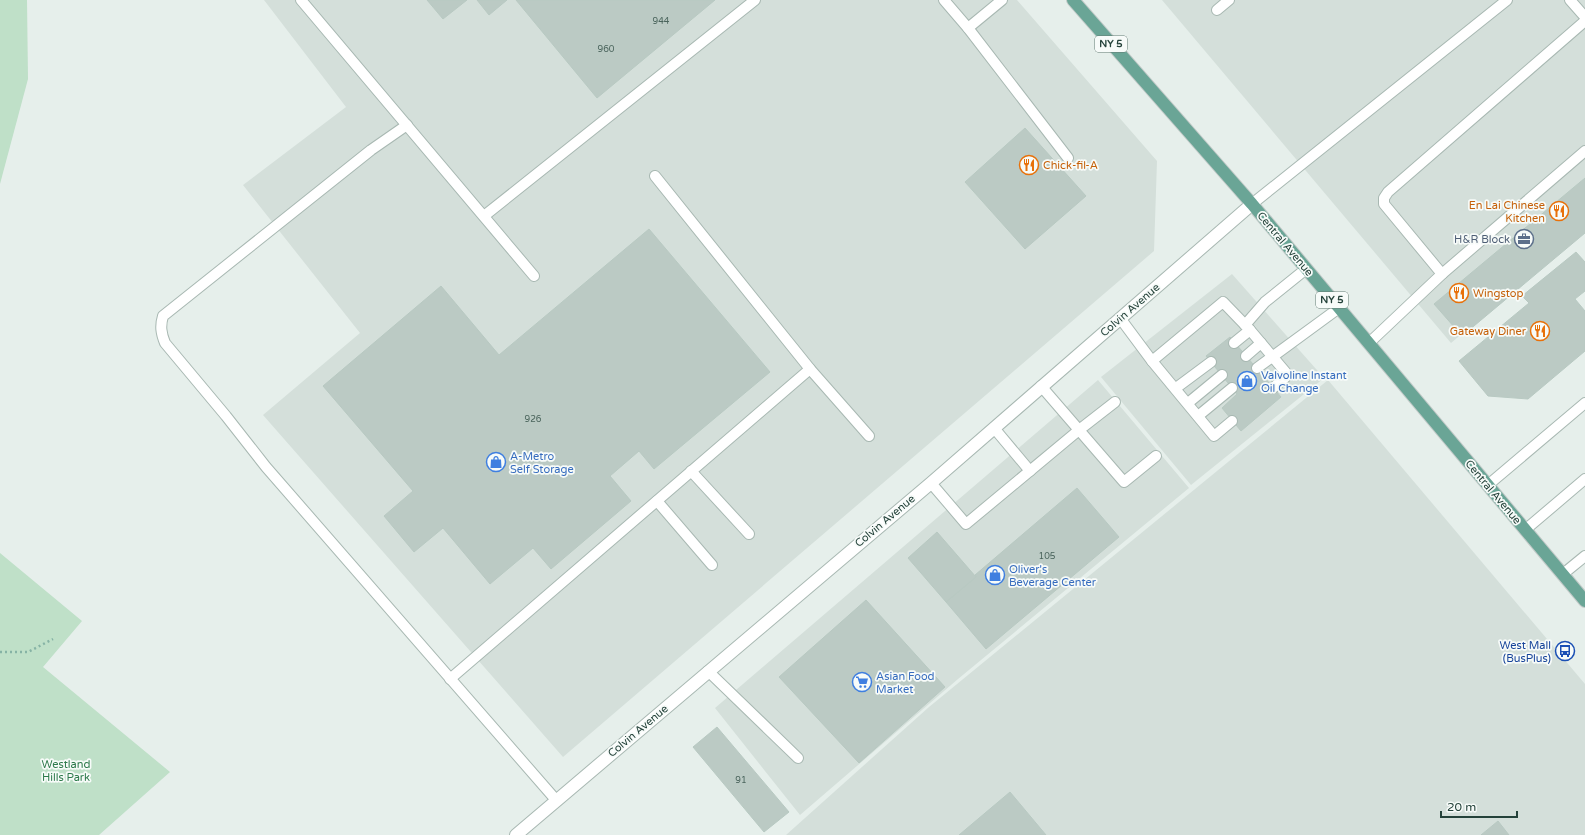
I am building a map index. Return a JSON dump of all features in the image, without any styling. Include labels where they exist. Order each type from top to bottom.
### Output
[{"type":"main road","name":"Central Avenue","points":[[1073,0],[1252,204],[1585,601]]},
{"type":"street","name":"Colvin Avenue","points":[[516,835],[930,483],[1252,204]]},
{"type":"lane","points":[[301,0],[534,276]]},
{"type":"lane","points":[[484,216],[755,0]]},
{"type":"lane","points":[[944,0],[968,28],[1068,158]]},
{"type":"lane","points":[[968,28],[1002,0]]},
{"type":"lane","points":[[1217,10],[1229,0]]},
{"type":"lane","points":[[1252,204],[1507,0]]},
{"type":"lane","points":[[1570,0],[1585,17]]},
{"type":"lane","points":[[1442,274],[1385,207],[1385,196],[1585,21]]},
{"type":"lane","points":[[407,125],[365,155],[163,316],[160,327],[165,343],[266,466],[450,680],[556,800]]},
{"type":"lane","points":[[1369,344],[1442,274],[1585,150]]},
{"type":"lane","points":[[655,176],[810,369],[868,436]]},
{"type":"lane","points":[[1234,343],[1266,302],[1306,269]]},
{"type":"lane","points":[[1152,361],[1223,302],[1248,327],[1288,375],[1273,388]]},
{"type":"lane","points":[[1257,368],[1339,308]]},
{"type":"lane","points":[[1120,318],[1152,361],[1176,388],[1214,436],[1232,421]]},
{"type":"lane","points":[[1246,356],[1261,343]]},
{"type":"lane","points":[[1176,388],[1211,362]]},
{"type":"lane","points":[[450,680],[810,369]]},
{"type":"lane","points":[[1188,403],[1222,375]]},
{"type":"lane","points":[[1041,386],[1124,482],[1156,456]]},
{"type":"lane","points":[[1198,416],[1232,388]]},
{"type":"lane","points":[[930,483],[966,524],[1115,402]]},
{"type":"lane","points":[[1488,485],[1585,403]]},
{"type":"lane","points":[[994,428],[1030,471]]},
{"type":"lane","points":[[691,471],[749,534]]},
{"type":"lane","points":[[1525,530],[1585,478]]},
{"type":"lane","points":[[657,501],[712,565]]},
{"type":"lane","points":[[1563,574],[1585,556]]},
{"type":"lane","points":[[708,672],[798,758]]},
{"type":"path","points":[[0,652],[28,652],[53,639]]},
{"type":"shaded area","points":[[264,0],[1017,0],[1157,161],[1154,251],[563,757],[263,415],[360,333],[243,185],[346,107]]},
{"type":"shaded area","points":[[1162,0],[1585,0],[1585,230],[1451,343]]},
{"type":"shaded area","points":[[1232,274],[1324,378],[1191,485],[1101,377]]},
{"type":"shaded area","points":[[1098,380],[1189,488],[958,679],[800,815],[715,708]]},
{"type":"shaded area","points":[[1328,380],[1585,684],[1585,835],[786,835],[929,707]]},
{"type":"green space","points":[[0,0],[27,0],[28,79],[0,184]]},
{"type":"green space","name":"Westland Hills Park","points":[[0,553],[82,621],[43,667],[170,772],[99,835],[0,835]]},
{"type":"building","points":[[427,0],[467,0],[443,19]]},
{"type":"building","points":[[477,0],[507,0],[489,15]]},
{"type":"building","points":[[516,0],[715,0],[597,98]]},
{"type":"building","points":[[1025,128],[1086,196],[1025,249],[965,182]]},
{"type":"building","points":[[1585,178],[1585,233],[1462,336],[1434,304]]},
{"type":"building","points":[[649,229],[770,372],[654,469],[639,451],[610,476],[631,501],[551,569],[533,548],[490,584],[443,528],[414,552],[384,516],[413,491],[323,386],[441,286],[499,355]]},
{"type":"building","name":"Gateway Diner","points":[[1576,252],[1585,262],[1585,291],[1575,299],[1585,311],[1585,351],[1528,399],[1488,396],[1459,361],[1529,303],[1522,296]]},
{"type":"building","name":"Valvoline Instant Oil Change","points":[[1230,337],[1281,397],[1241,431],[1222,408],[1237,394],[1206,356]]},
{"type":"building","points":[[1077,488],[1119,537],[986,649],[946,602],[976,577],[975,575]]},
{"type":"building","points":[[937,532],[976,577],[946,602],[908,558]]},
{"type":"building","name":"Asian Food Market","points":[[866,600],[945,687],[859,763],[779,677]]},
{"type":"building","points":[[717,727],[789,812],[764,832],[693,747]]},
{"type":"building","points":[[1010,792],[1046,835],[959,835]]},
{"type":"building","points":[[1498,821],[1509,835],[1481,835]]},
{"type":"place","name":"Chick-fil-A","points":[[1029,165]]},
{"type":"place","name":"En Lai Chinese Kitchen","points":[[1559,211]]},
{"type":"place","name":"H&R Block","points":[[1524,239]]},
{"type":"place","name":"Wingstop","points":[[1459,293]]},
{"type":"place","name":"Gateway Diner","points":[[1540,331]]},
{"type":"place","name":"Valvoline Instant Oil Change","points":[[1247,381]]},
{"type":"place","name":"A-Metro Self Storage","points":[[496,462]]},
{"type":"place","name":"Oliver's Beverage Center","points":[[995,575]]},
{"type":"place","name":"West Mall (BusPlus)","points":[[1565,651]]},
{"type":"place","name":"Asian Food Market","points":[[862,682]]}]
